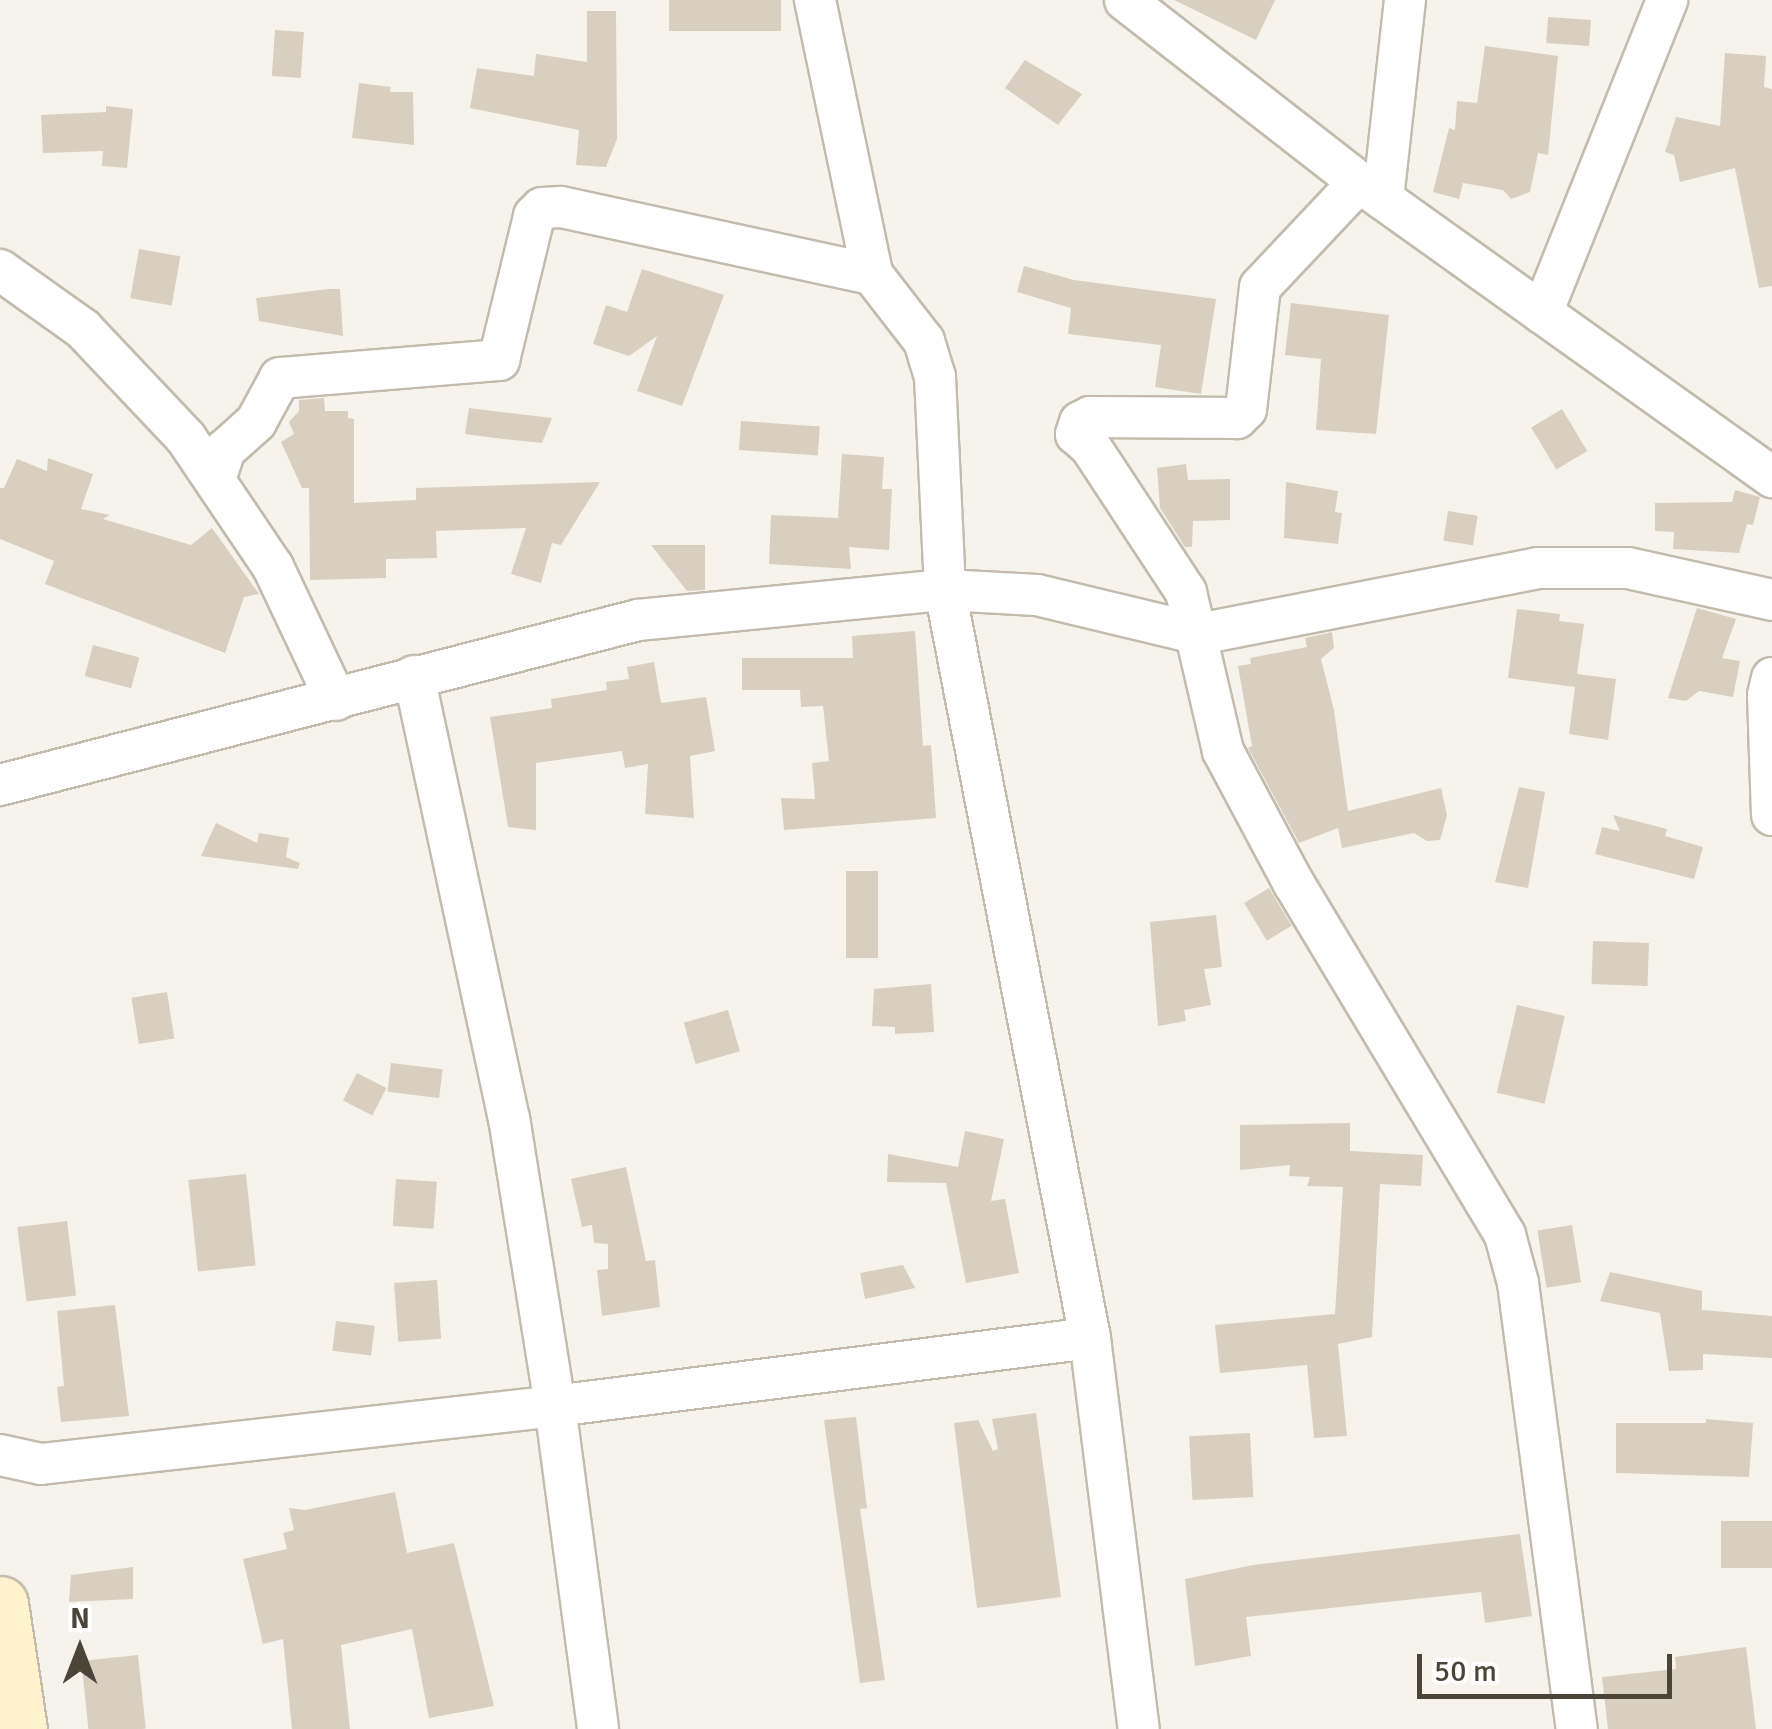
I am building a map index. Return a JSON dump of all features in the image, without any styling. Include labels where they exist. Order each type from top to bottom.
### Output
[{"type":"street","points":[[815,0],[872,274],[924,341],[935,377],[945,590],[1090,1338],[1139,1729]]},
{"type":"street","points":[[1125,0],[1371,191],[1772,477]]},
{"type":"street","points":[[1405,0],[1371,191],[1260,287],[1246,409],[1236,418],[1090,417],[1080,422],[1076,434],[1090,446],[1150,532],[1186,592],[1199,634],[1223,752],[1293,882],[1505,1235],[1518,1283],[1576,1729]]},
{"type":"street","points":[[1542,313],[1667,0]]},
{"type":"street","points":[[215,480],[225,450],[256,422],[280,378],[499,360],[534,216],[542,208],[561,207],[750,251],[804,257],[872,274]]},
{"type":"street","points":[[0,270],[83,328],[186,438],[273,566],[336,700]]},
{"type":"street","points":[[0,784],[638,620],[945,590],[1038,595],[1199,634],[1537,568],[1628,568],[1772,600]]},
{"type":"street","points":[[414,676],[509,1118],[555,1406],[598,1729]]},
{"type":"street","points":[[1772,678],[1768,696],[1772,815]]},
{"type":"street","points":[[0,1455],[41,1464],[555,1406],[1090,1338]]},
{"type":"street","points":[[0,1486],[41,1464]]},
{"type":"street","points":[[0,1604],[19,1729]]},
{"type":"building","points":[[669,0],[781,0],[781,31],[669,31]]},
{"type":"building","points":[[1174,0],[1275,0],[1256,40]]},
{"type":"building","points":[[587,11],[616,11],[617,139],[606,167],[576,165],[579,130],[470,108],[477,68],[534,76],[536,54],[587,62]]},
{"type":"building","points":[[1548,17],[1591,20],[1589,46],[1546,43]]},
{"type":"building","points":[[275,30],[304,32],[301,78],[272,76]]},
{"type":"building","points":[[1485,46],[1558,56],[1548,155],[1538,153],[1530,192],[1511,199],[1503,190],[1463,183],[1459,199],[1433,192],[1449,128],[1455,130],[1457,101],[1477,103]]},
{"type":"building","points":[[1725,53],[1766,56],[1764,87],[1772,89],[1772,286],[1759,288],[1735,168],[1680,182],[1674,155],[1665,152],[1676,117],[1720,126]]},
{"type":"building","points":[[1025,60],[1082,94],[1058,125],[1005,88]]},
{"type":"building","points":[[359,83],[391,87],[390,92],[413,92],[414,145],[352,138]]},
{"type":"building","points":[[106,106],[133,109],[127,168],[102,166],[103,151],[43,153],[41,115],[106,112]]},
{"type":"building","points":[[139,249],[180,256],[172,306],[130,298]]},
{"type":"building","points":[[1024,266],[1074,280],[1216,299],[1201,394],[1155,387],[1161,345],[1068,334],[1071,308],[1017,292]]},
{"type":"building","points":[[642,269],[724,295],[682,406],[637,391],[657,336],[629,356],[593,344],[606,305],[627,312]]},
{"type":"building","points":[[340,289],[343,336],[259,321],[256,298]]},
{"type":"building","points":[[1291,303],[1389,315],[1376,434],[1316,430],[1321,359],[1285,355]]},
{"type":"building","points":[[324,398],[325,411],[348,411],[348,418],[354,419],[354,503],[416,500],[416,488],[600,482],[561,545],[552,543],[541,583],[511,574],[526,528],[436,531],[437,558],[386,559],[386,578],[310,580],[309,488],[302,488],[281,442],[294,434],[289,422],[299,411],[299,400]]},
{"type":"building","points":[[469,408],[552,418],[542,443],[503,439],[465,434]]},
{"type":"building","points":[[1562,409],[1587,451],[1556,470],[1531,428]]},
{"type":"building","points":[[741,421],[820,427],[818,455],[739,450]]},
{"type":"building","points":[[842,454],[884,457],[882,489],[892,489],[889,550],[849,547],[851,569],[769,564],[771,515],[838,518]]},
{"type":"building","points":[[48,458],[93,474],[81,509],[110,515],[103,519],[191,545],[212,528],[259,594],[244,597],[225,653],[45,584],[54,561],[0,539],[0,488],[4,488],[17,459],[47,471]]},
{"type":"building","points":[[1186,464],[1188,480],[1230,479],[1230,520],[1193,521],[1192,547],[1185,547],[1160,508],[1157,468]]},
{"type":"building","points":[[1286,482],[1338,491],[1335,512],[1342,513],[1338,544],[1284,538]]},
{"type":"building","points":[[1735,490],[1760,497],[1753,525],[1747,524],[1739,553],[1673,549],[1674,532],[1655,531],[1655,503],[1732,502]]},
{"type":"building","points":[[1448,511],[1478,516],[1473,545],[1443,541]]},
{"type":"building","points":[[651,545],[705,545],[705,590],[687,591]]},
{"type":"building","points":[[1697,608],[1736,619],[1722,658],[1740,661],[1733,697],[1699,691],[1686,701],[1668,698]]},
{"type":"building","points":[[1517,609],[1560,614],[1559,621],[1584,624],[1577,674],[1616,679],[1608,740],[1569,734],[1575,687],[1508,678]]},
{"type":"building","points":[[915,631],[923,746],[931,745],[936,818],[784,830],[781,798],[815,799],[812,763],[829,761],[823,706],[801,707],[800,690],[742,690],[742,658],[853,658],[852,636]]},
{"type":"building","points":[[1332,632],[1334,648],[1321,659],[1334,710],[1348,811],[1441,788],[1447,815],[1440,840],[1427,841],[1414,833],[1342,848],[1338,828],[1299,843],[1248,748],[1252,746],[1238,666],[1251,664],[1250,658],[1307,647],[1305,638]]},
{"type":"building","points":[[93,645],[139,657],[131,688],[85,676]]},
{"type":"building","points":[[654,662],[661,703],[706,697],[715,751],[690,756],[694,818],[645,814],[648,764],[625,768],[622,751],[536,763],[536,830],[508,827],[490,717],[552,708],[551,699],[607,690],[606,682],[629,679],[627,667]]},
{"type":"building","points":[[1519,787],[1545,792],[1528,888],[1495,882]]},
{"type":"building","points":[[1613,815],[1667,829],[1665,836],[1703,847],[1694,879],[1595,854],[1602,827],[1620,831]]},
{"type":"building","points":[[216,823],[257,843],[259,833],[289,838],[286,857],[300,863],[298,869],[201,856]]},
{"type":"building","points":[[846,871],[878,871],[878,958],[846,958]]},
{"type":"building","points":[[1269,888],[1292,926],[1267,941],[1244,903]]},
{"type":"building","points":[[1216,915],[1222,967],[1204,969],[1211,1005],[1184,1010],[1186,1021],[1158,1026],[1150,922]]},
{"type":"building","points":[[1593,941],[1649,943],[1647,986],[1591,984]]},
{"type":"building","points":[[931,984],[934,1032],[895,1034],[895,1027],[872,1026],[874,989]]},
{"type":"building","points":[[167,992],[174,1038],[139,1044],[131,998]]},
{"type":"building","points":[[1517,1005],[1565,1016],[1544,1104],[1497,1093]]},
{"type":"building","points":[[728,1010],[740,1051],[696,1064],[684,1023]]},
{"type":"building","points":[[391,1063],[443,1069],[439,1098],[387,1092]]},
{"type":"building","points":[[357,1073],[386,1088],[372,1116],[343,1101]]},
{"type":"building","points":[[1350,1123],[1350,1151],[1423,1155],[1421,1186],[1380,1184],[1372,1337],[1338,1344],[1347,1436],[1314,1438],[1307,1365],[1220,1373],[1215,1325],[1335,1314],[1343,1187],[1307,1186],[1310,1177],[1289,1176],[1290,1165],[1240,1170],[1240,1125]]},
{"type":"building","points":[[965,1131],[1004,1139],[991,1201],[1005,1199],[1019,1273],[966,1283],[946,1183],[887,1182],[888,1154],[958,1167]]},
{"type":"building","points":[[626,1167],[646,1261],[655,1260],[660,1307],[602,1316],[597,1270],[608,1269],[608,1244],[594,1243],[592,1225],[582,1227],[571,1179]]},
{"type":"building","points":[[246,1174],[256,1265],[198,1272],[188,1180]]},
{"type":"building","points":[[396,1179],[437,1182],[434,1229],[393,1226]]},
{"type":"building","points":[[67,1221],[76,1295],[27,1302],[17,1227]]},
{"type":"building","points":[[1572,1225],[1581,1282],[1547,1288],[1537,1230]]},
{"type":"building","points":[[903,1265],[915,1288],[865,1299],[860,1273]]},
{"type":"building","points":[[1610,1272],[1702,1291],[1702,1310],[1772,1316],[1772,1358],[1703,1354],[1703,1370],[1669,1371],[1660,1313],[1600,1301]]},
{"type":"building","points":[[437,1280],[441,1339],[398,1342],[394,1283]]},
{"type":"building","points":[[115,1305],[129,1416],[61,1422],[57,1387],[64,1386],[57,1311]]},
{"type":"building","points":[[336,1321],[375,1326],[371,1356],[332,1351]]},
{"type":"building","points":[[1036,1413],[1061,1597],[977,1608],[954,1423],[978,1420],[993,1451],[998,1449],[992,1419]]},
{"type":"building","points":[[856,1417],[867,1508],[860,1509],[885,1680],[860,1683],[824,1420]]},
{"type":"building","points":[[1706,1419],[1753,1423],[1749,1477],[1616,1473],[1616,1423],[1706,1423]]},
{"type":"building","points":[[1250,1433],[1253,1497],[1192,1500],[1189,1436]]},
{"type":"building","points":[[395,1492],[407,1553],[454,1543],[494,1706],[429,1718],[412,1629],[341,1645],[350,1729],[292,1729],[283,1639],[263,1644],[243,1559],[287,1549],[283,1533],[294,1530],[289,1508],[305,1510]]},
{"type":"building","points":[[1721,1521],[1772,1521],[1772,1568],[1721,1568]]},
{"type":"building","points":[[1520,1534],[1532,1616],[1485,1623],[1481,1592],[1246,1617],[1251,1656],[1195,1666],[1185,1579],[1253,1565]]},
{"type":"building","points":[[133,1567],[133,1599],[69,1602],[71,1575]]},
{"type":"building","points":[[1746,1647],[1756,1729],[1608,1729],[1602,1677],[1676,1669],[1675,1657]]},
{"type":"building","points":[[138,1655],[146,1729],[88,1729],[81,1661]]}]
